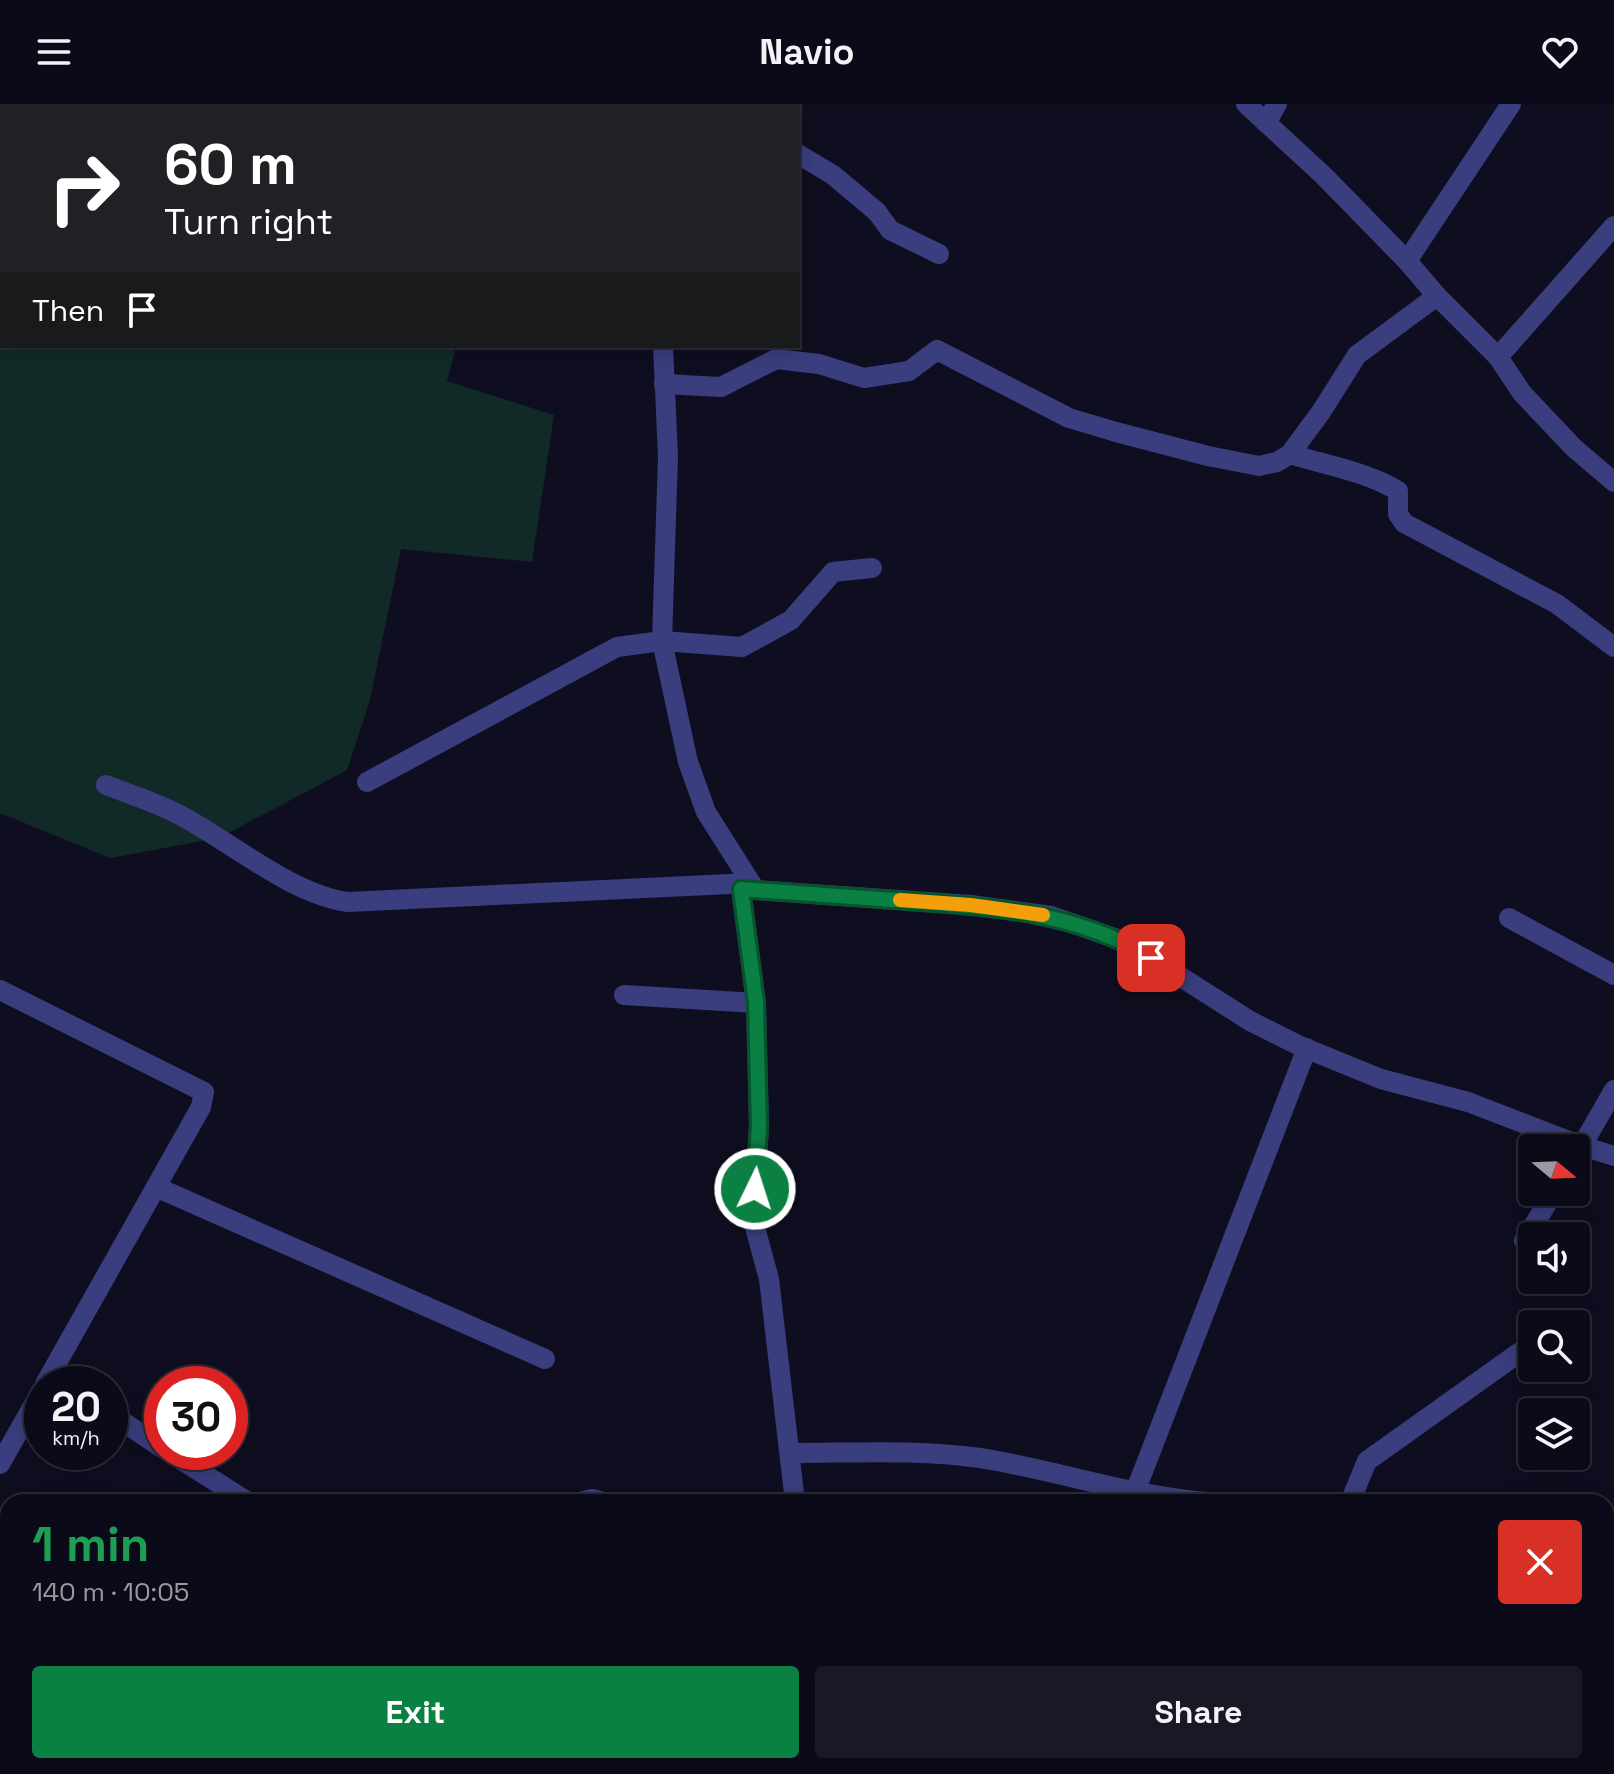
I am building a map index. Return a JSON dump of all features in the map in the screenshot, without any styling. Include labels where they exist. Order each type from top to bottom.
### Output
[{"type":"street","points":[[1246,104],[1324,176],[1407,261],[1498,357],[1522,393],[1574,448],[1614,482]]},
{"type":"street","points":[[1266,123],[1277,104]]},
{"type":"street","points":[[1407,261],[1511,104]]},
{"type":"street","points":[[800,155],[833,175],[877,212],[890,230],[939,254]]},
{"type":"street","points":[[1498,357],[1614,226]]},
{"type":"street","points":[[664,384],[721,387],[776,359],[819,364],[864,378],[909,371],[937,350],[1069,418],[1208,456],[1259,466],[1277,462],[1290,454],[1357,355],[1437,296]]},
{"type":"street","points":[[663,348],[668,456],[662,641],[688,762],[706,812],[746,886],[756,1003],[759,1127],[753,1220],[769,1279],[794,1494]]},
{"type":"street","points":[[1290,454],[1351,473],[1366,474],[1388,484],[1398,491],[1398,514],[1404,523],[1557,604],[1614,647]]},
{"type":"street","points":[[367,782],[617,647],[662,641],[742,647],[791,620],[833,572],[872,568]]},
{"type":"street","points":[[106,785],[176,813],[303,888],[332,900],[348,902],[746,886],[971,905],[1051,916],[1126,942],[1250,1021],[1307,1048],[1381,1079],[1468,1102],[1540,1134]]},
{"type":"street","points":[[1509,918],[1614,975]]},
{"type":"street","points":[[0,990],[204,1092],[201,1107],[60,1366]]},
{"type":"street","points":[[624,995],[756,1003]]},
{"type":"street","points":[[1135,1492],[1307,1048]]},
{"type":"street","points":[[1589,1134],[1614,1090]]},
{"type":"street","points":[[1590,1153],[1614,1156]]},
{"type":"street","points":[[156,1187],[545,1359]]},
{"type":"street","points":[[1353,1494],[1367,1461],[1518,1353]]},
{"type":"street","points":[[0,1464],[24,1426]]},
{"type":"street","points":[[790,1453],[907,1452],[962,1456],[1150,1494]]},
{"type":"street","points":[[197,1470],[235,1494]]},
{"type":"green space","points":[[0,348],[455,348],[447,381],[554,415],[532,562],[401,549],[370,700],[347,770],[219,838],[110,858],[0,813]]},
{"type":"slow traffic","points":[[900,900],[971,905],[1043,915]]},
{"type":"route","points":[[755,1189],[759,1127],[756,1003],[741,889],[971,905],[1051,916],[1126,942],[1151,958]]}]
